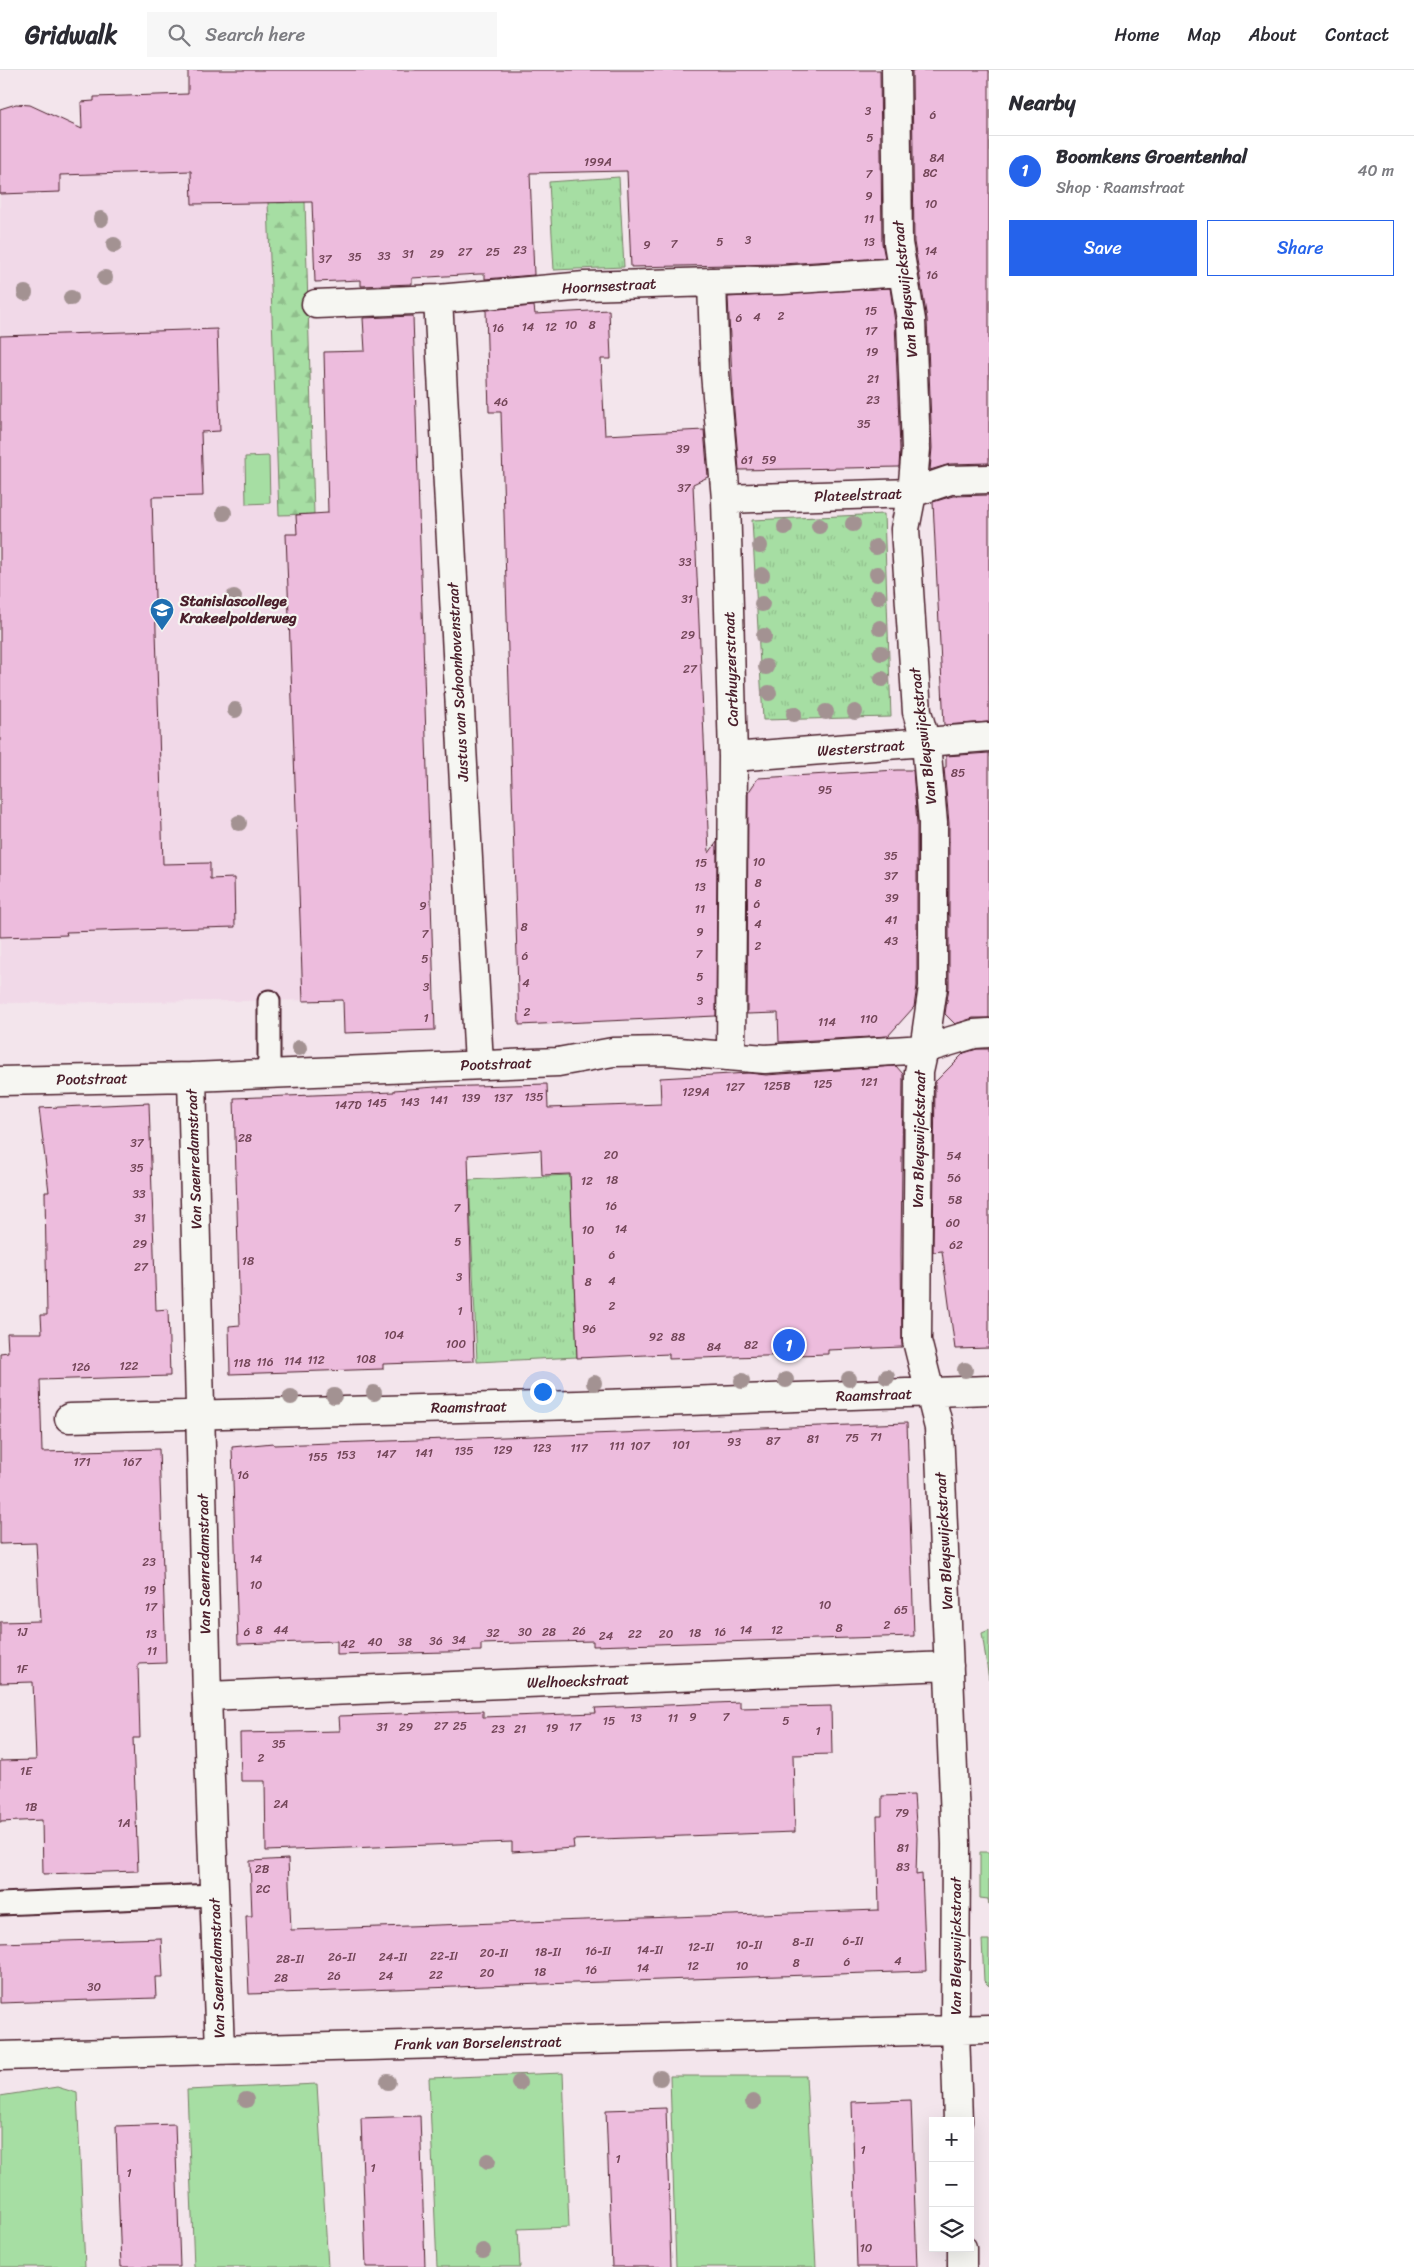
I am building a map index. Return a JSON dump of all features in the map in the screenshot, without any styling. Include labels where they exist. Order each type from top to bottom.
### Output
[{"type":"street","name":"Van Bleyswijckstraat","points":[[896,70],[898,243],[911,330],[916,449],[912,493],[905,528],[917,712],[926,743],[932,823],[933,987],[919,1072],[917,1341],[939,1428],[956,1844],[955,2030],[958,2117]]},
{"type":"street","name":"Hoornsestraat","points":[[316,304],[438,299],[585,286],[782,280],[902,272]]},
{"type":"street","name":"Carthuyzerstraat","points":[[712,282],[715,373],[726,499],[734,757],[731,1056]]},
{"type":"street","name":"Justus van Schoonhovenstraat","points":[[438,299],[479,1064]]},
{"type":"street","name":"Plateelstraat","points":[[726,499],[912,493],[950,480],[989,479]]},
{"type":"street","name":"Westerstraat","points":[[734,757],[989,737]]},
{"type":"street","name":"Pootstraat","points":[[0,1081],[192,1077],[565,1062],[613,1052],[666,1051],[765,1059],[924,1049],[974,1034],[989,1033]]},
{"type":"street","name":"Van Saenredamstraat","points":[[192,1077],[202,1414],[207,1696],[220,2050]]},
{"type":"street","name":"Raamstraat","points":[[69,1418],[588,1404],[989,1390]]},
{"type":"street","name":"Welhoeckstraat","points":[[207,1696],[950,1666]]},
{"type":"street","name":"Frank van Borselenstraat","points":[[0,2056],[989,2029]]},
{"type":"street","points":[[962,2252],[962,2267]]},
{"type":"lane","points":[[269,1001],[269,1073]]},
{"type":"lane","points":[[0,1904],[214,1895]]},
{"type":"shaded area","name":"Stanislascollege Krakeelpolderweg","points":[[188,70],[255,70],[267,163],[296,515],[314,514],[340,1000],[0,1003],[0,131],[82,129],[81,102],[94,101],[94,97],[188,94]]},
{"type":"green space","points":[[619,177],[624,267],[554,270],[549,182]]},
{"type":"green space","points":[[305,201],[314,514],[279,515],[268,202]]},
{"type":"green space","points":[[269,456],[270,503],[246,504],[245,457]]},
{"type":"green space","points":[[884,514],[891,717],[763,720],[752,520]]},
{"type":"green space","points":[[570,1175],[577,1357],[477,1362],[469,1180]]},
{"type":"green space","points":[[989,1630],[989,1680],[982,1633]]},
{"type":"green space","points":[[980,1852],[989,1852],[989,1905],[988,1899],[980,1898]]},
{"type":"green space","points":[[982,1940],[989,1940],[989,1986],[984,1981]]},
{"type":"green space","points":[[563,2073],[569,2227],[518,2229],[520,2267],[437,2267],[429,2078]]},
{"type":"green space","points":[[670,2076],[806,2076],[816,2267],[676,2267]]},
{"type":"green space","points":[[317,2084],[328,2267],[194,2267],[187,2090]]},
{"type":"green space","points":[[57,2087],[77,2093],[85,2267],[0,2267],[0,2096]]},
{"type":"building","points":[[188,70],[880,70],[882,243],[885,258],[781,264],[631,267],[627,171],[530,173],[534,275],[485,279],[485,274],[412,278],[412,284],[361,286],[361,280],[315,282],[312,202],[192,204],[191,171],[60,175],[60,192],[0,194],[0,109],[16,104],[30,105],[82,129],[81,102],[94,101],[94,97],[188,94]]},
{"type":"building","points":[[912,70],[989,70],[989,463],[950,464],[930,470],[932,448],[927,319],[914,242]]},
{"type":"building","points":[[890,288],[895,322],[899,467],[739,470],[728,297]]},
{"type":"building","points":[[534,306],[535,314],[609,310],[611,359],[601,359],[605,435],[704,430],[708,477],[693,484],[709,853],[717,842],[716,1016],[519,1025],[501,412],[489,412],[486,310]]},
{"type":"building","points":[[413,316],[435,1030],[344,1033],[343,1000],[303,1001],[286,534],[297,534],[296,515],[328,513],[324,352],[365,351],[363,318]]},
{"type":"building","points":[[217,329],[220,431],[201,432],[203,496],[152,497],[163,864],[210,863],[210,879],[234,878],[235,927],[66,932],[67,935],[0,937],[0,336]]},
{"type":"building","points":[[989,495],[989,722],[944,725],[933,502],[953,496]]},
{"type":"building","points":[[989,753],[989,1018],[973,1018],[955,1024],[945,1014],[949,987],[949,823],[944,768],[946,767],[946,756]]},
{"type":"building","points":[[913,770],[917,824],[917,986],[914,1007],[888,1036],[779,1042],[778,1013],[747,1014],[748,793],[758,778]]},
{"type":"building","points":[[977,1049],[989,1049],[989,1348],[955,1349],[942,1251],[933,1252],[935,1082],[964,1053]]},
{"type":"building","points":[[896,1066],[903,1074],[902,1347],[828,1350],[828,1354],[669,1359],[669,1354],[577,1358],[570,1174],[542,1175],[541,1150],[468,1155],[474,1361],[383,1364],[383,1369],[230,1374],[229,1326],[240,1325],[234,1098],[394,1092],[394,1090],[436,1087],[547,1084],[548,1108],[661,1104],[660,1078],[749,1073],[766,1075]]},
{"type":"building","points":[[149,1103],[156,1310],[168,1309],[170,1376],[40,1380],[42,1452],[159,1449],[166,1663],[138,1664],[140,1738],[133,1738],[138,1871],[43,1874],[42,1820],[0,1822],[0,1761],[36,1760],[33,1682],[0,1683],[0,1622],[40,1621],[36,1543],[0,1544],[0,1353],[8,1352],[7,1333],[42,1333],[41,1315],[47,1315],[45,1192],[49,1192],[39,1108]]},
{"type":"building","points":[[907,1423],[914,1636],[593,1646],[593,1641],[481,1644],[481,1651],[337,1655],[337,1641],[238,1644],[232,1447],[273,1443],[274,1445]]},
{"type":"building","points":[[740,1702],[740,1708],[831,1706],[832,1754],[793,1755],[795,1832],[573,1840],[574,1848],[512,1852],[512,1842],[266,1851],[265,1781],[241,1781],[240,1733],[340,1731],[339,1716],[483,1711],[483,1717],[596,1713],[595,1708]]},
{"type":"building","points":[[914,1795],[917,1838],[916,1875],[922,1874],[926,1971],[249,1994],[246,1916],[252,1916],[250,1861],[288,1859],[291,1930],[879,1910],[877,1816],[882,1816],[882,1796]]},
{"type":"building","points":[[161,1938],[163,1977],[155,1977],[156,1998],[0,2003],[0,1943]]},
{"type":"building","points":[[911,2100],[917,2267],[857,2267],[852,2102]]},
{"type":"building","points":[[666,2108],[671,2267],[612,2267],[606,2110]]},
{"type":"building","points":[[420,2116],[425,2267],[366,2267],[361,2118]]},
{"type":"building","points":[[175,2124],[180,2267],[121,2267],[116,2126]]},
{"type":"place","name":"Stanislascollege Krakeelpolderweg","points":[[162,631]]},
{"type":"place","name":"Boomkens Groentenhal","points":[[789,1345]]}]
